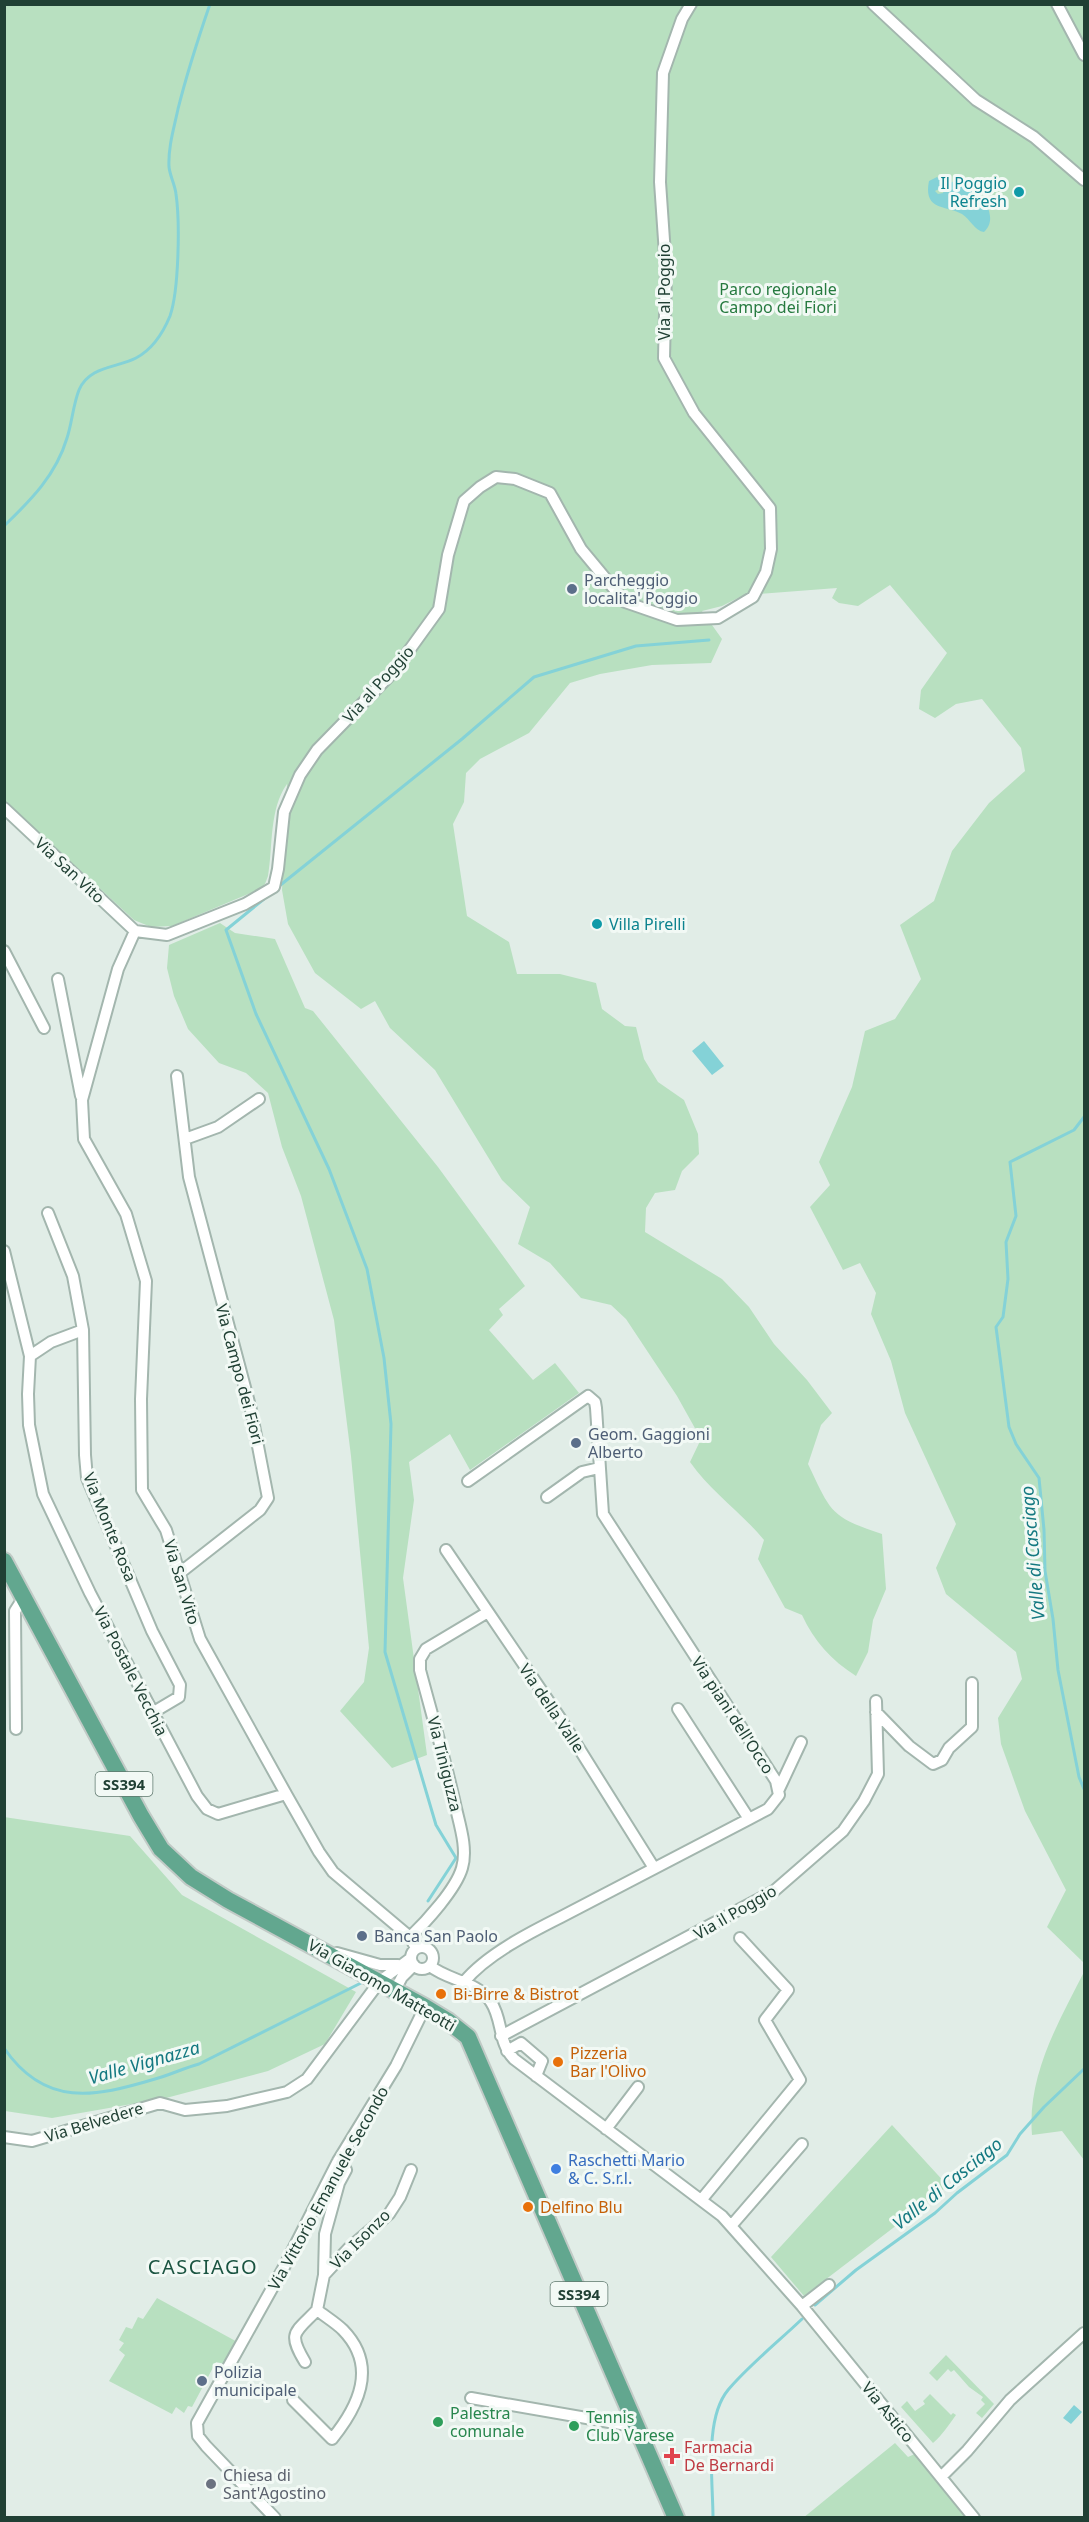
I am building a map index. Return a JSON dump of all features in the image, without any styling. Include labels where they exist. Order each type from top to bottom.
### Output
[{"type":"main road","name":"Via Giacomo Matteotti","points":[[4,1561],[161,1849],[191,1877],[228,1900],[425,2007],[462,2031],[471,2043],[676,2517]]},
{"type":"street","name":"Via al Poggio","points":[[135,931],[166,935],[245,904],[274,887],[284,812],[300,775],[317,750],[395,670],[439,609],[448,555],[464,501],[496,477],[515,479],[550,493],[581,549],[626,602],[676,620],[718,618],[753,597],[758,590],[766,573],[771,549],[770,508],[694,413],[664,358],[666,269],[660,182],[663,73],[682,19],[691,4]]},
{"type":"street","points":[[873,4],[976,100],[1034,137],[1084,180]]},
{"type":"street","points":[[1057,4],[1084,55]]},
{"type":"street","name":"Via San Vito","points":[[4,808],[135,931]]},
{"type":"street","points":[[82,1100],[118,969],[135,931]]},
{"type":"street","points":[[4,951],[44,1028]]},
{"type":"street","points":[[58,979],[82,1100]]},
{"type":"street","name":"Via Campo dei Fiori","points":[[177,1076],[189,1178],[251,1410],[268,1498],[260,1510],[181,1572]]},
{"type":"street","name":"Via San Vito","points":[[82,1100],[84,1139],[126,1214],[146,1281],[141,1399],[142,1490],[166,1530],[181,1572],[190,1613],[200,1639],[286,1794]]},
{"type":"street","points":[[185,1140],[218,1127],[259,1100]]},
{"type":"street","name":"Via Monte Rosa","points":[[48,1213],[73,1276],[83,1330],[84,1455],[87,1478],[152,1631],[181,1689],[176,1699],[152,1713]]},
{"type":"street","name":"Via Postale Vecchia","points":[[4,1251],[30,1356],[27,1394],[29,1425],[43,1494],[152,1713],[202,1804],[213,1812],[225,1814],[286,1794]]},
{"type":"street","points":[[30,1356],[51,1342],[83,1330]]},
{"type":"street","name":"Via piani dell'Occo","points":[[464,1982],[475,1969],[534,1929],[749,1819],[772,1805],[779,1795],[779,1789],[603,1514],[595,1402],[588,1396],[468,1481]]},
{"type":"street","points":[[547,1497],[582,1472],[599,1468]]},
{"type":"street","name":"Via della Valle","points":[[446,1550],[560,1718],[654,1868]]},
{"type":"street","points":[[16,1729],[15,1611],[24,1597]]},
{"type":"street","name":"Via Tiniguzza","points":[[410,1937],[423,1924],[454,1883],[463,1861],[461,1830],[444,1754],[420,1670],[420,1659],[426,1650],[488,1612]]},
{"type":"street","points":[[876,1712],[909,1746],[933,1764],[942,1760],[949,1748],[972,1727],[972,1683]]},
{"type":"street","name":"Via il Poggio","points":[[501,2036],[774,1891],[843,1831],[878,1774],[876,1701]]},
{"type":"street","points":[[678,1709],[749,1819]]},
{"type":"street","points":[[779,1789],[801,1742]]},
{"type":"street","points":[[286,1794],[333,1872],[410,1937],[413,1957],[420,1969],[430,1966],[434,1960],[430,1949],[423,1946],[413,1957],[395,1990]]},
{"type":"street","points":[[702,2199],[800,2080],[765,2020],[788,1990],[740,1938]]},
{"type":"street","points":[[311,1945],[380,1965],[398,1965]]},
{"type":"street","name":"Via Belvedere","points":[[4,2137],[32,2141],[160,2103],[184,2110],[227,2106],[288,2092],[307,2079],[380,1981],[398,1965],[413,1957]]},
{"type":"street","points":[[430,1966],[445,1976],[478,1989],[496,2013],[507,2051],[521,2043],[542,2061],[536,2076]]},
{"type":"street","name":"Via Vittorio Emanuele Secondo","points":[[275,2517],[198,2436],[197,2423],[284,2267],[338,2161],[396,2066],[425,2007]]},
{"type":"street","name":"Via Astico","points":[[507,2051],[536,2076],[702,2199],[731,2226],[802,2306],[974,2517]]},
{"type":"street","points":[[606,2128],[638,2087]]},
{"type":"street","points":[[731,2226],[802,2144]]},
{"type":"street","points":[[305,2362],[293,2343],[297,2330],[317,2310],[324,2276],[325,2234],[339,2183],[346,2170],[338,2161]]},
{"type":"street","name":"Via Isonzo","points":[[324,2276],[350,2248],[388,2214],[400,2197],[411,2170]]},
{"type":"street","points":[[802,2306],[830,2285]]},
{"type":"street","points":[[293,2400],[332,2439],[345,2423],[360,2390],[364,2374],[358,2352],[344,2331],[317,2310]]},
{"type":"street","points":[[941,2477],[967,2451],[1010,2400],[1084,2332]]},
{"type":"street","points":[[471,2398],[621,2424],[636,2422]]},
{"type":"green space","name":"Parco regionale Campo dei Fiori","points":[[4,5],[1084,5],[1084,1963],[1047,1927],[1066,1890],[1025,1811],[1001,1744],[998,1718],[1022,1679],[1016,1652],[946,1594],[936,1568],[956,1524],[905,1413],[891,1361],[871,1314],[876,1293],[860,1263],[843,1270],[810,1207],[830,1185],[819,1162],[852,1087],[865,1031],[895,1019],[921,979],[900,925],[934,901],[952,851],[989,803],[1025,771],[1021,748],[982,699],[956,704],[935,718],[919,709],[921,690],[947,653],[890,585],[858,606],[839,603],[832,598],[837,588],[744,595],[722,606],[702,611],[722,639],[711,663],[652,665],[600,674],[570,683],[529,733],[480,759],[466,773],[464,802],[453,824],[467,916],[509,942],[517,974],[560,974],[596,983],[602,1009],[625,1026],[636,1027],[644,1059],[658,1082],[684,1100],[698,1134],[699,1154],[682,1171],[675,1190],[655,1193],[646,1208],[645,1232],[722,1279],[749,1307],[774,1344],[807,1380],[832,1413],[821,1425],[808,1464],[834,1511],[852,1523],[882,1534],[886,1589],[873,1620],[868,1652],[856,1676],[824,1649],[802,1615],[785,1608],[758,1559],[764,1540],[707,1483],[690,1462],[701,1439],[677,1396],[626,1319],[611,1305],[581,1298],[550,1263],[518,1244],[530,1207],[502,1180],[435,1070],[390,1028],[375,1001],[361,1009],[315,973],[288,924],[282,890],[287,784],[274,816],[268,876],[265,884],[258,890],[172,926],[151,927],[134,920],[5,801]]},
{"type":"green space","points":[[220,923],[235,933],[275,939],[305,1008],[313,1011],[438,1167],[525,1286],[499,1309],[503,1315],[489,1330],[533,1380],[555,1363],[579,1393],[470,1470],[450,1434],[409,1462],[414,1500],[403,1578],[427,1755],[392,1768],[340,1711],[364,1682],[369,1648],[351,1456],[334,1320],[301,1196],[282,1147],[268,1093],[246,1073],[219,1063],[188,1029],[174,996],[167,968],[169,945]]},
{"type":"green space","points":[[4,1817],[130,1836],[182,1895],[356,1992],[325,2044],[268,2071],[166,2098],[52,2118],[5,2111]]},
{"type":"green space","points":[[1084,1972],[1084,2160],[1062,2131],[1032,2135],[1032,2113],[1034,2092],[1046,2050]]},
{"type":"green space","points":[[892,2125],[948,2186],[804,2296],[771,2257]]},
{"type":"green space","points":[[157,2298],[241,2344],[229,2365],[216,2362],[192,2407],[188,2406],[184,2413],[176,2407],[172,2414],[109,2381],[125,2355],[119,2350],[124,2343],[119,2340],[126,2327],[132,2329],[138,2317],[143,2319]]},
{"type":"green space","points":[[946,2355],[994,2404],[982,2418],[976,2413],[985,2404],[981,2400],[983,2397],[969,2387],[954,2370],[951,2372],[948,2369],[937,2381],[929,2373]]},
{"type":"green space","points":[[930,2394],[951,2415],[953,2413],[956,2415],[933,2443],[901,2407],[907,2401],[915,2411],[925,2404],[923,2401]]},
{"type":"green space","points":[[895,2443],[908,2457],[917,2453],[966,2517],[803,2518]]},
{"type":"water","points":[[937,177],[943,183],[943,187],[935,191],[938,194],[943,193],[949,183],[958,181],[968,184],[977,191],[985,201],[989,212],[990,223],[984,232],[962,214],[937,205],[929,198],[929,181]]},
{"type":"water","points":[[704,1041],[724,1066],[712,1075],[692,1051]]},
{"type":"water","points":[[1074,2405],[1082,2412],[1071,2424],[1063,2418]]},
{"type":"waterway","points":[[4,526],[42,486],[56,464],[67,438],[79,390],[84,382],[96,372],[129,361],[148,350],[157,340],[170,316],[177,273],[178,238],[176,194],[169,167],[170,145],[185,82],[210,4]]},
{"type":"waterway","points":[[278,887],[462,739],[534,677],[636,646],[709,640]]},
{"type":"waterway","points":[[264,899],[226,930],[256,1014],[329,1169],[367,1269],[384,1358],[391,1424],[385,1652],[436,1825],[456,1858],[428,1901]]},
{"type":"waterway","name":"Valle di Casciago","points":[[1084,1117],[1074,1130],[1010,1162],[1016,1216],[1006,1242],[1008,1279],[1003,1317],[996,1327],[1009,1427],[1016,1444],[1039,1478],[1045,1571],[1058,1670],[1079,1777],[1084,1789]]},
{"type":"waterway","name":"Valle Vignazza","points":[[4,2048],[36,2081],[54,2089],[72,2093],[112,2090],[199,2064],[361,1983]]},
{"type":"waterway","name":"Valle di Casciago","points":[[815,2305],[856,2270],[935,2213],[1007,2155],[1020,2134],[1044,2107],[1084,2069]]},
{"type":"waterway","name":"Valle di Casciago","points":[[713,2518],[711,2469],[713,2433],[720,2402],[745,2372],[802,2319]]},
{"type":"place","name":"Il Poggio Refresh","points":[[1019,192]]},
{"type":"place","name":"Parcheggio localita' Poggio","points":[[572,589]]},
{"type":"place","name":"Villa Pirelli","points":[[597,924]]},
{"type":"place","name":"Geom. Gaggioni Alberto","points":[[576,1443]]},
{"type":"place","name":"Banca San Paolo","points":[[362,1936]]},
{"type":"place","name":"Bi-Birre & Bistrot","points":[[441,1994]]},
{"type":"place","name":"Pizzeria Bar l'Olivo","points":[[558,2062]]},
{"type":"place","name":"Raschetti Mario & C. S.r.l.","points":[[556,2169]]},
{"type":"place","name":"Delfino Blu","points":[[528,2207]]},
{"type":"place","name":"Polizia municipale","points":[[202,2381]]},
{"type":"place","name":"Palestra comunale","points":[[438,2422]]},
{"type":"place","name":"Tennis Club Varese","points":[[574,2426]]},
{"type":"place","name":"Farmacia De Bernardi","points":[[672,2456]]},
{"type":"place","name":"Chiesa di Sant'Agostino","points":[[211,2484]]},
{"type":"district","name":"CASCIAGO","points":[[203,2266]]}]
